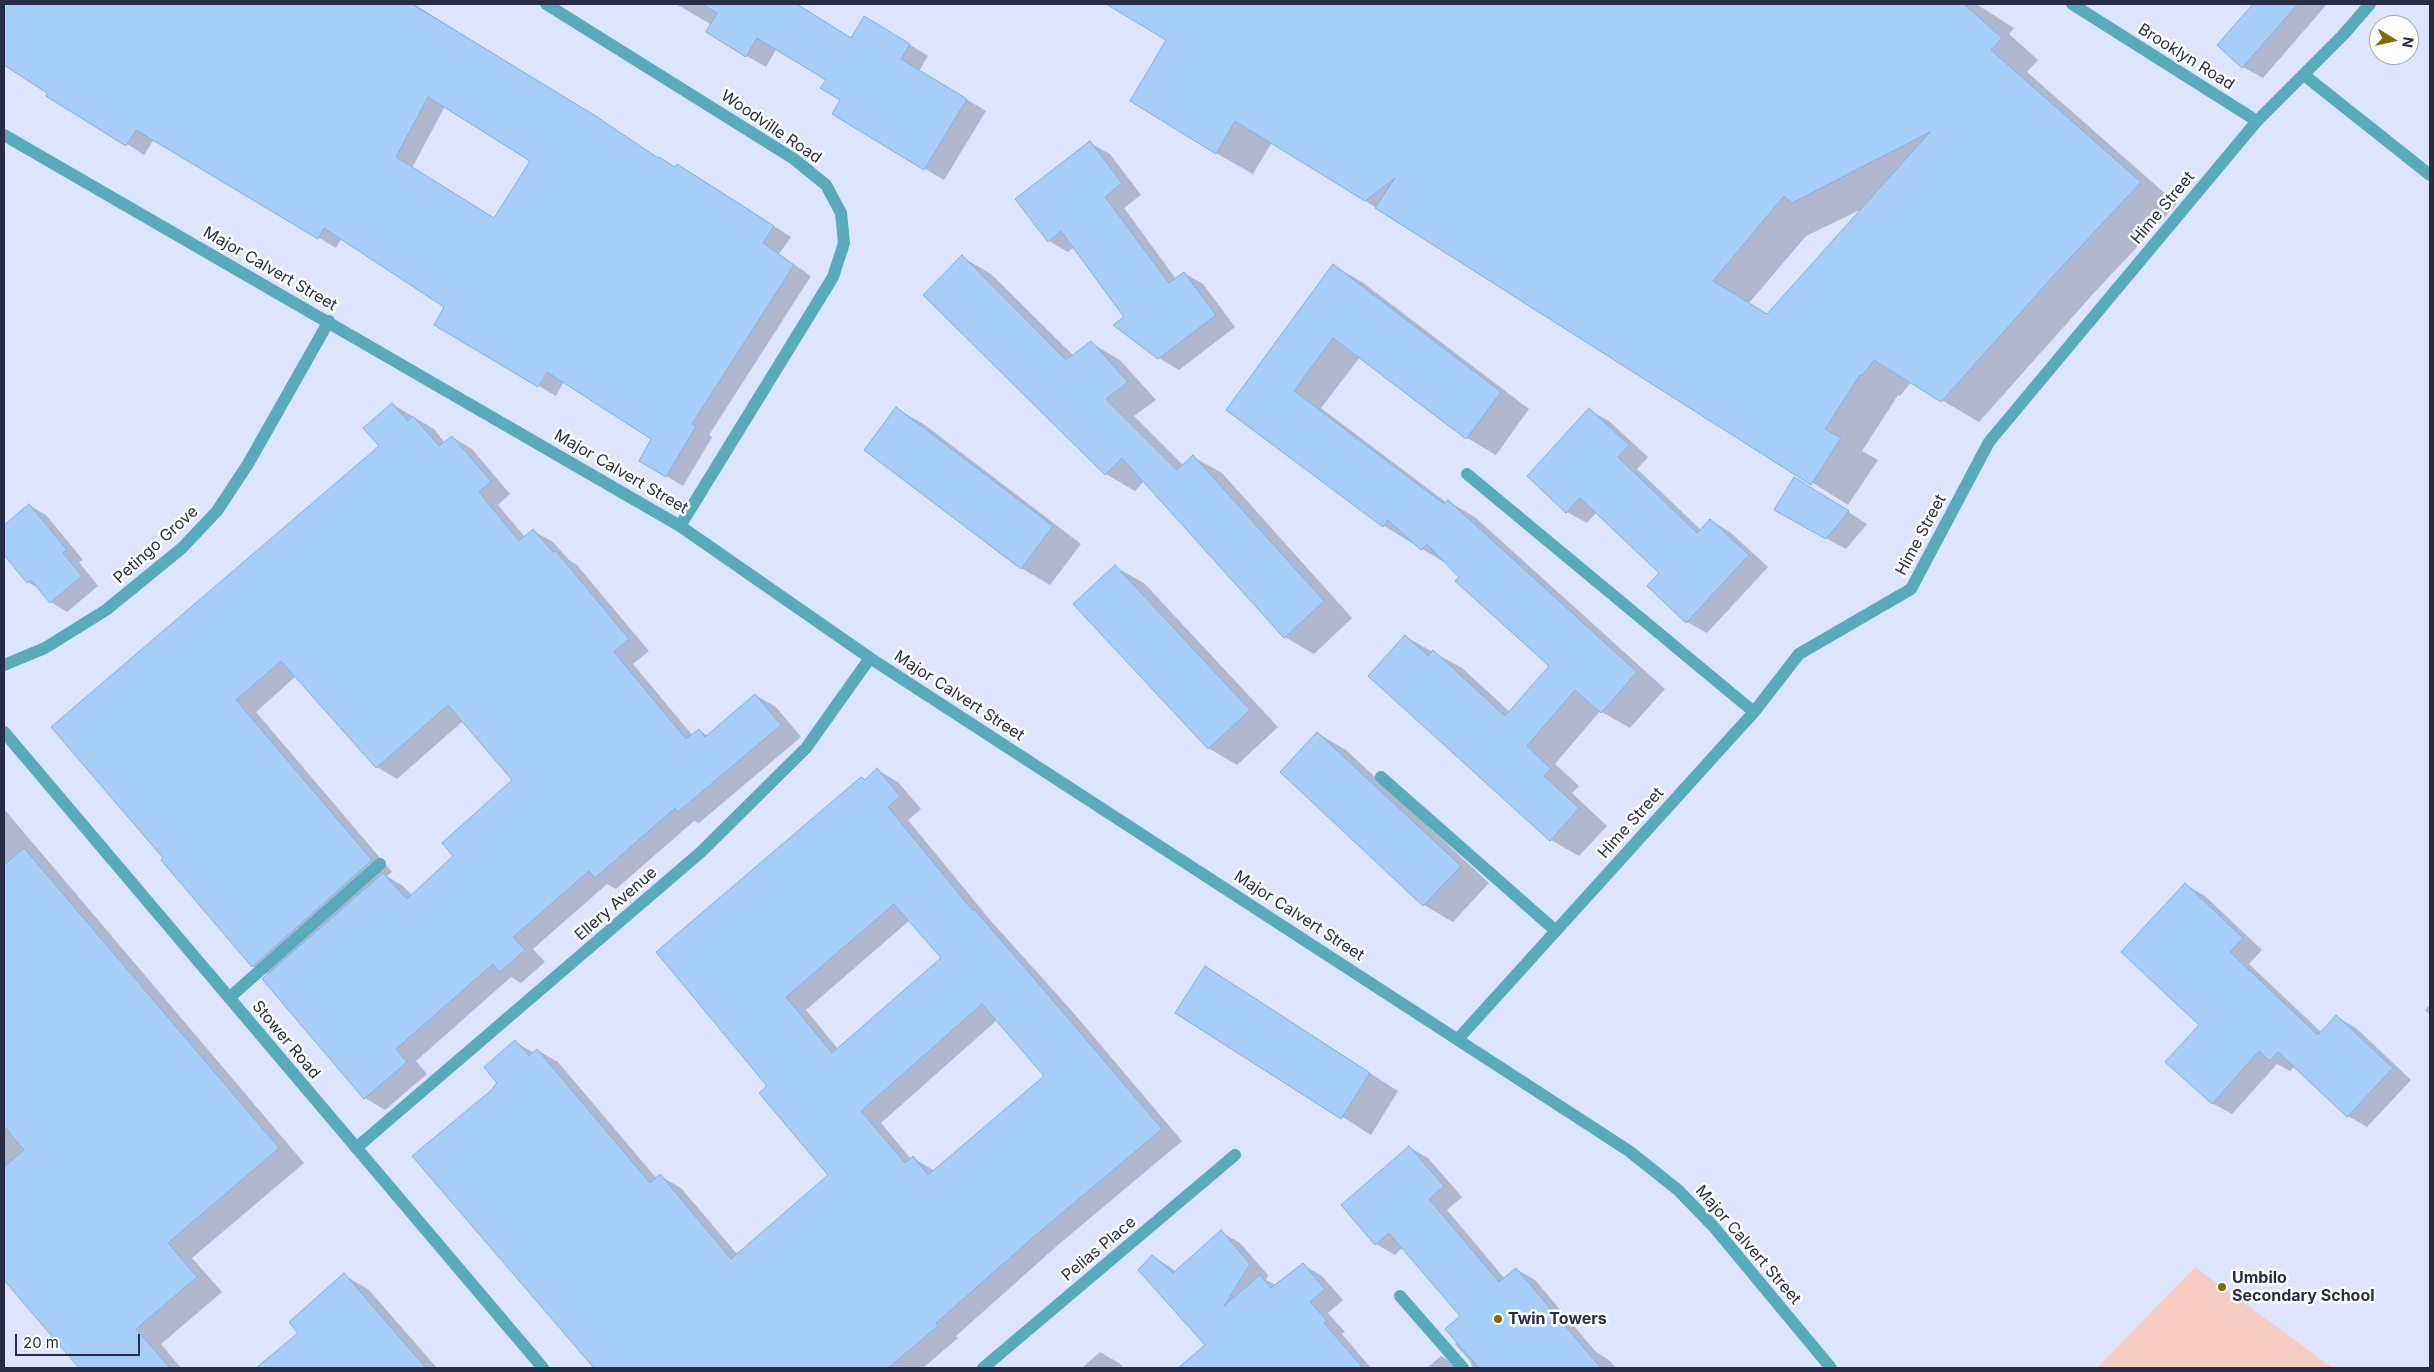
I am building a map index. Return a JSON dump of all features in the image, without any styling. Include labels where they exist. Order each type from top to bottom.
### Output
[{"type":"street","name":"Woodville Road","points":[[546,4],[794,159],[826,185],[841,213],[844,243],[833,276],[680,526]]},
{"type":"street","name":"Brooklyn Road","points":[[2072,4],[2257,121]]},
{"type":"street","name":"Hime Street","points":[[1458,1039],[1754,712],[1799,654],[1911,589],[1989,442],[2257,121],[2344,34],[2370,4]]},
{"type":"street","points":[[2304,75],[2430,175]]},
{"type":"street","name":"Major Calvert Street","points":[[4,135],[329,321],[680,526],[870,658],[1629,1151],[1678,1190],[1713,1226],[1831,1368]]},
{"type":"street","name":"Petingo Grove","points":[[4,665],[46,648],[106,610],[182,548],[217,512],[248,464],[329,321]]},
{"type":"street","points":[[1467,474],[1754,712]]},
{"type":"street","name":"Ellery Avenue","points":[[356,1148],[702,852],[806,748],[870,658]]},
{"type":"street","name":"Stower Road","points":[[4,732],[543,1368]]},
{"type":"street","points":[[1381,777],[1556,931]]},
{"type":"street","points":[[229,998],[380,864]]},
{"type":"street","name":"Pelias Place","points":[[983,1368],[1235,1155]]},
{"type":"street","points":[[1400,1296],[1463,1368]]},
{"type":"shaded area","points":[[2195,1267],[2333,1368],[2097,1368]]},
{"type":"building","points":[[4,4],[412,4],[594,115],[658,158],[675,167],[677,164],[774,226],[763,243],[794,265],[692,424],[696,426],[666,477],[639,461],[651,439],[547,372],[538,387],[434,325],[444,307],[324,228],[318,239],[136,130],[126,146],[46,96],[47,93],[4,65]],"holes":[[[428,97],[530,161],[494,218],[396,157]]]},
{"type":"building","points":[[702,4],[797,4],[851,38],[864,16],[910,44],[901,59],[967,99],[924,170],[832,114],[840,100],[820,88],[826,80],[757,38],[746,57],[706,32],[717,13]]},
{"type":"building","points":[[1106,4],[1964,4],[2002,38],[1991,50],[2141,182],[2056,273],[1941,402],[1874,360],[1862,376],[1860,375],[1825,429],[1841,438],[1811,485],[1375,208],[1395,178],[1365,201],[1235,121],[1216,154],[1130,101],[1166,40]],"holes":[[[1930,132],[1767,314],[1713,281],[1784,196],[1792,203]]]},
{"type":"building","points":[[2253,4],[2298,4],[2242,68],[2217,45]]},
{"type":"building","points":[[1090,141],[1122,183],[1105,197],[1169,283],[1184,272],[1216,315],[1158,359],[1113,325],[1124,317],[1061,231],[1048,242],[1015,199]]},
{"type":"building","points":[[962,255],[1066,360],[1091,341],[1128,382],[1106,399],[1177,470],[1193,455],[1324,601],[1284,638],[1122,458],[1105,475],[923,295]]},
{"type":"building","points":[[1333,264],[1501,392],[1466,439],[1333,338],[1294,391],[1444,504],[1448,500],[1637,672],[1601,713],[1575,690],[1527,746],[1551,769],[1544,776],[1579,808],[1550,841],[1368,676],[1405,635],[1428,656],[1433,650],[1505,716],[1549,666],[1455,581],[1459,577],[1427,544],[1421,550],[1388,520],[1383,527],[1226,410]]},
{"type":"building","points":[[392,403],[408,421],[413,416],[439,446],[452,436],[491,481],[479,492],[519,541],[533,529],[553,552],[556,551],[629,639],[614,652],[686,739],[699,729],[705,737],[755,694],[781,725],[678,812],[675,808],[595,878],[589,871],[513,937],[525,950],[500,972],[493,964],[396,1049],[407,1062],[364,1099],[262,979],[383,873],[407,899],[453,856],[442,843],[512,780],[448,705],[376,768],[281,661],[236,700],[372,860],[252,967],[161,860],[163,858],[51,727],[379,446],[363,428]]},
{"type":"building","points":[[896,407],[1053,526],[1021,569],[864,450]]},
{"type":"building","points":[[1589,408],[1629,445],[1618,457],[1697,533],[1710,519],[1749,555],[1686,623],[1647,586],[1659,573],[1580,498],[1566,513],[1527,476]]},
{"type":"building","points":[[1794,477],[1849,511],[1826,539],[1774,510]]},
{"type":"building","points":[[29,504],[67,550],[63,553],[82,576],[50,603],[31,580],[27,583],[4,555],[4,525]]},
{"type":"building","points":[[1115,565],[1250,710],[1208,749],[1073,604]]},
{"type":"building","points":[[1317,732],[1461,866],[1423,906],[1280,772]]},
{"type":"building","points":[[877,768],[900,796],[888,807],[973,911],[974,909],[1162,1129],[1037,1234],[936,1323],[938,1326],[888,1368],[594,1368],[412,1156],[494,1088],[497,1083],[484,1067],[515,1040],[529,1056],[537,1049],[650,1183],[660,1174],[731,1259],[828,1175],[759,1093],[767,1086],[656,952],[861,777],[865,780]],"holes":[[[894,904],[941,958],[832,1053],[786,997]],[[982,1004],[1044,1076],[928,1175],[913,1156],[905,1163],[861,1111]]]},
{"type":"building","points":[[24,848],[279,1148],[168,1243],[197,1277],[136,1329],[170,1368],[79,1368],[4,1280],[4,1167],[24,1150],[4,1126],[4,865]]},
{"type":"building","points":[[2185,883],[2243,938],[2230,952],[2318,1035],[2336,1015],[2393,1068],[2347,1117],[2278,1052],[2270,1061],[2259,1051],[2212,1104],[2165,1062],[2199,1025],[2121,952]]},
{"type":"building","points":[[1205,966],[1370,1073],[1341,1119],[1175,1013]]},
{"type":"building","points":[[1409,1146],[1444,1186],[1429,1199],[1499,1282],[1516,1268],[1601,1368],[1479,1368],[1445,1329],[1460,1316],[1389,1233],[1375,1245],[1341,1205]]},
{"type":"building","points":[[1221,1230],[1250,1264],[1224,1306],[1260,1275],[1271,1288],[1303,1263],[1325,1289],[1310,1302],[1327,1321],[1324,1323],[1363,1368],[1178,1368],[1205,1345],[1138,1270],[1152,1255],[1173,1273]]},
{"type":"building","points":[[344,1273],[426,1368],[256,1368],[298,1333],[289,1322]]},
{"type":"place","name":"Umbilo Secondary School","points":[[2222,1287]]},
{"type":"place","name":"Twin Towers","points":[[1498,1319]]}]
